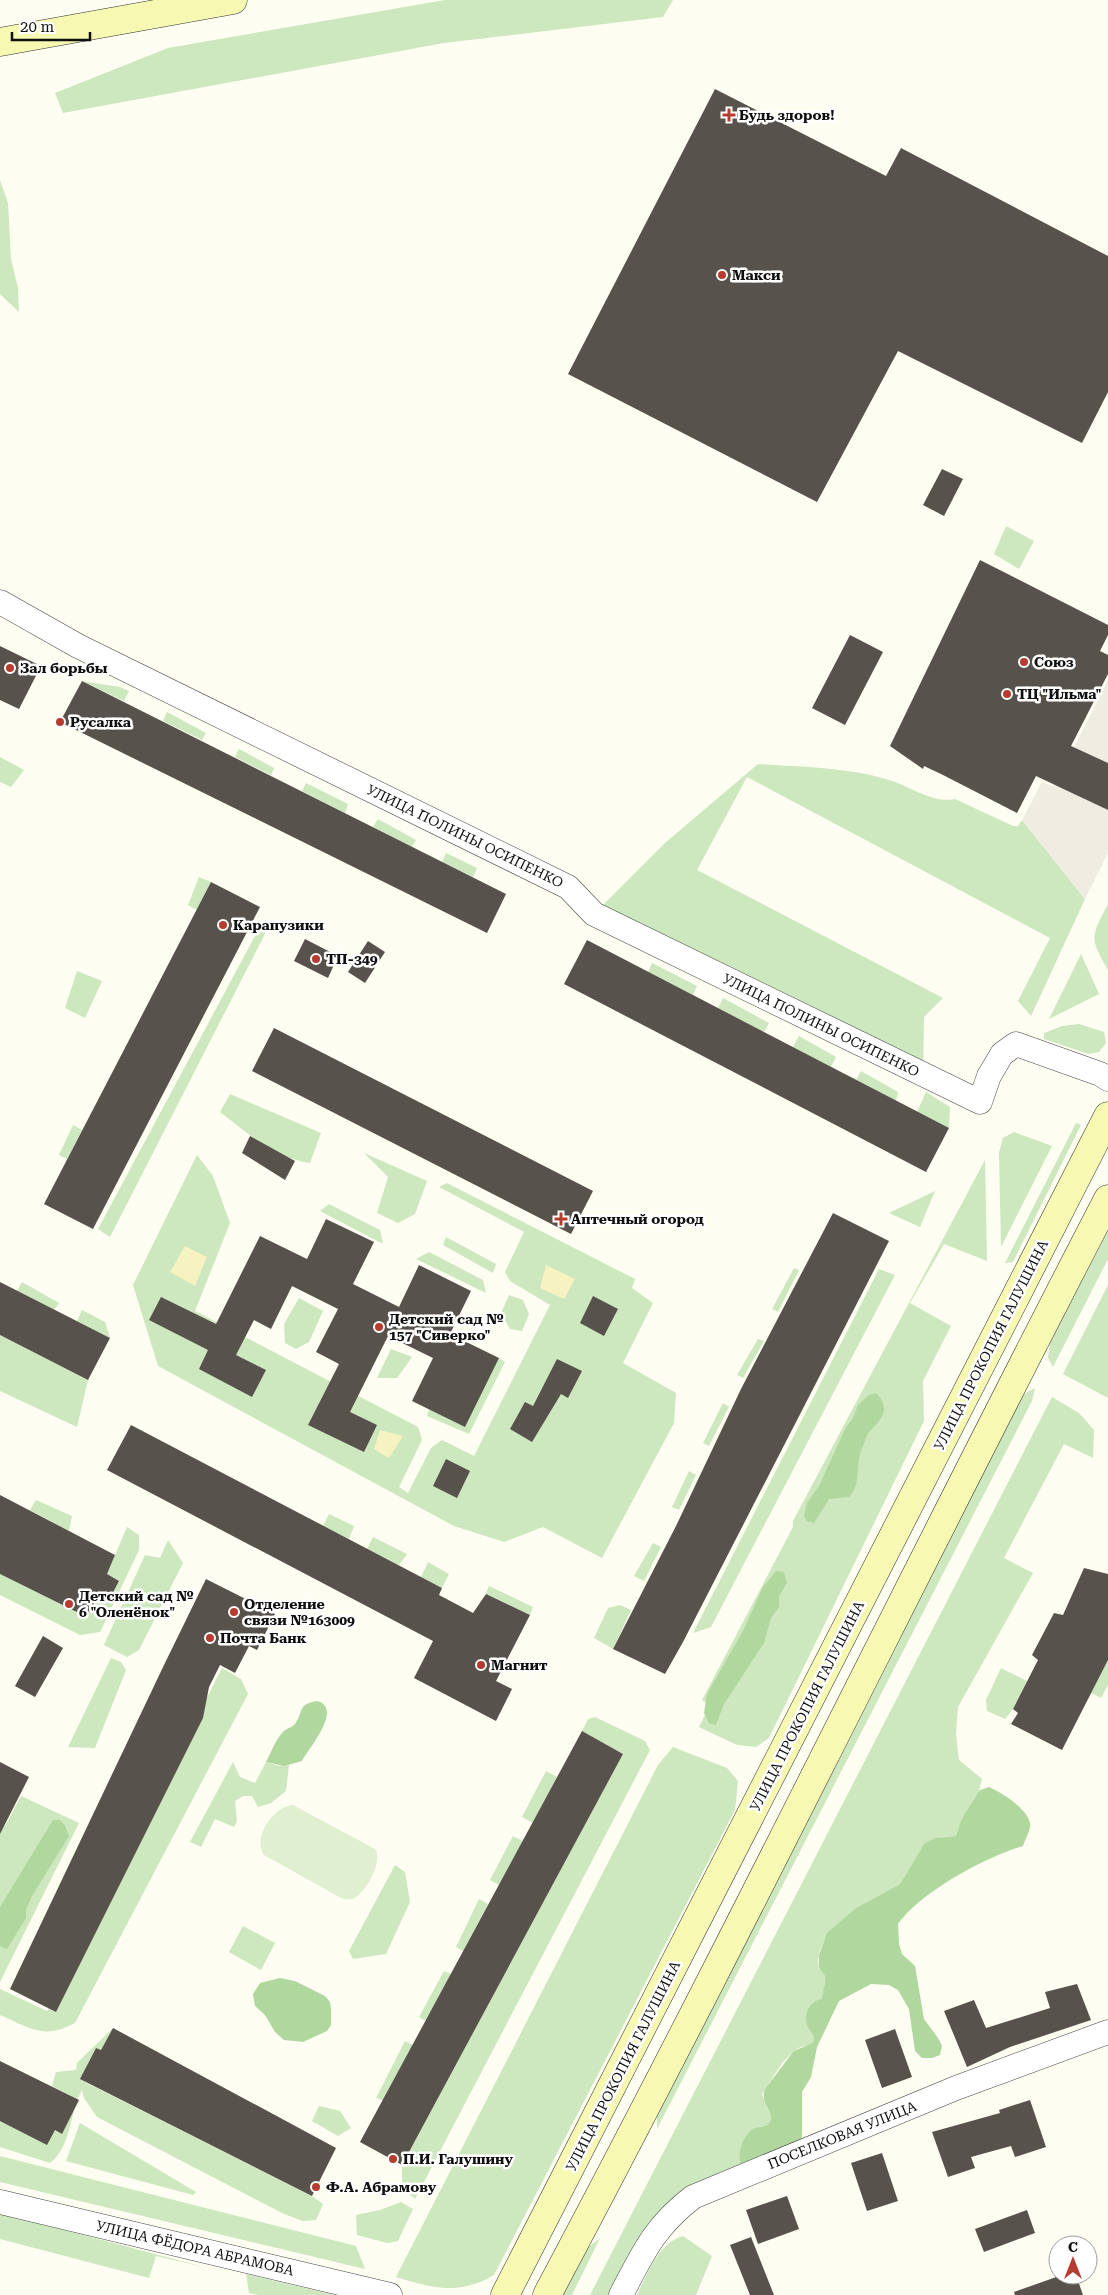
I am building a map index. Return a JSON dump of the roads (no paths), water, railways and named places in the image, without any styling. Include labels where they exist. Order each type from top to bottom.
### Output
[{"type":"main road","points":[[0,42],[233,0]]},
{"type":"main road","name":"УЛИЦА ПРОКОПИЯ ГАЛУШИНА","points":[[505,2295],[1108,1116]]},
{"type":"main road","points":[[547,2295],[615,2168],[1108,1199]]},
{"type":"street","name":"УЛИЦА ПОЛИНЫ ОСИПЕНКО","points":[[0,602],[78,646],[568,887],[594,914],[980,1102],[990,1076],[1002,1054],[1016,1044],[1100,1074],[1108,1079]]},
{"type":"street","name":"ПОСЕЛКОВАЯ УЛИЦА","points":[[621,2295],[644,2251],[662,2224],[693,2196],[956,2088],[1108,2032]]},
{"type":"street","name":"УЛИЦА ФЁДОРА АБРАМОВА","points":[[0,2202],[390,2295]]},
{"type":"place","name":"Будь здоров!","points":[[729,115]]},
{"type":"place","name":"Макси","points":[[722,275]]},
{"type":"place","name":"Союз","points":[[1024,662]]},
{"type":"place","name":"Зал борьбы","points":[[10,668]]},
{"type":"place","name":"ТЦ \"Ильма\"","points":[[1007,694]]},
{"type":"place","name":"Русалка","points":[[60,722]]},
{"type":"place","name":"Карапузики","points":[[223,925]]},
{"type":"place","name":"ТП-349","points":[[316,959]]},
{"type":"place","name":"Аптечный огород","points":[[561,1219]]},
{"type":"place","name":"Детский сад № 157 \"Сиверко\"","points":[[379,1327]]},
{"type":"place","name":"Детский сад № 6 \"Оленёнок\"","points":[[69,1604]]},
{"type":"place","name":"Отделение связи №163009","points":[[234,1612]]},
{"type":"place","name":"Почта Банк","points":[[210,1638]]},
{"type":"place","name":"Магнит","points":[[481,1665]]},
{"type":"place","name":"П.И. Галушину","points":[[393,2159]]},
{"type":"place","name":"Ф.А. Абрамову","points":[[316,2187]]}]
